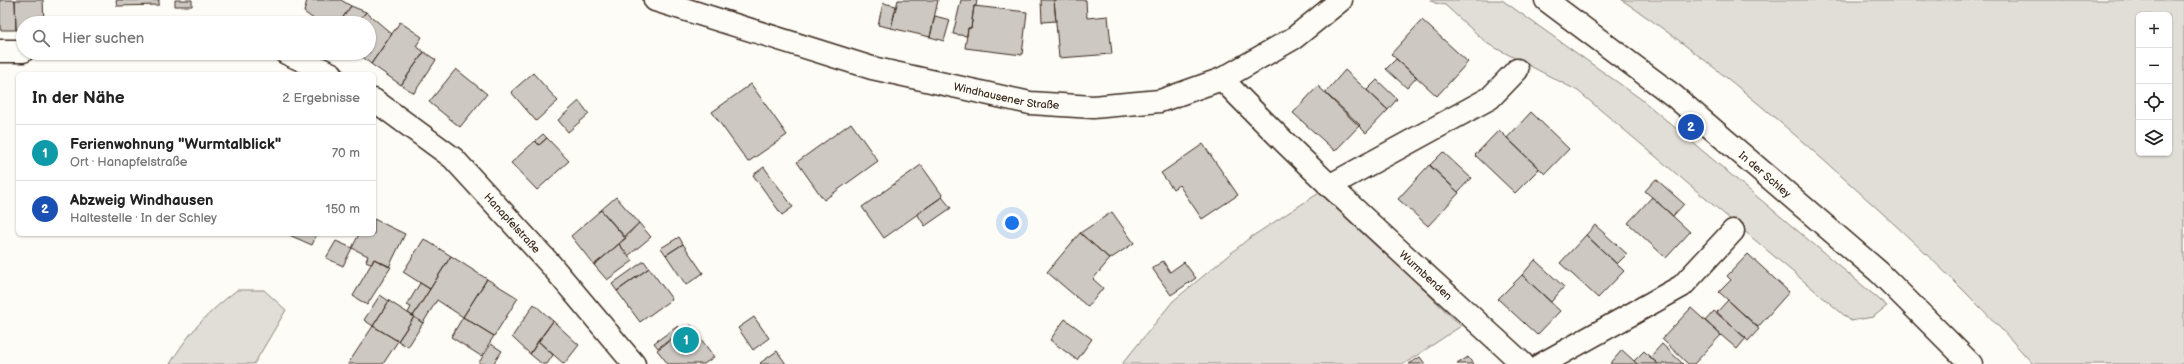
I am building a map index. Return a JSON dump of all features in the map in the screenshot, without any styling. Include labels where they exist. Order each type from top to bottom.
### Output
[{"type":"street","name":"Windhausener Straße","points":[[655,0],[848,62],[1030,104],[1092,107],[1160,101],[1222,79],[1294,38],[1341,0]]},
{"type":"street","name":"In der Schley","points":[[1546,0],[1674,96],[1879,272],[1971,364]]},
{"type":"street","points":[[0,51],[16,51]]},
{"type":"street","points":[[301,60],[328,72]]},
{"type":"street","points":[[1329,186],[1490,98],[1517,70]]},
{"type":"street","name":"Wurmbenden","points":[[1222,79],[1272,131],[1329,186],[1522,364]]},
{"type":"street","name":"Hanapfelstraße","points":[[376,101],[453,158],[551,265],[634,364]]},
{"type":"street","points":[[1542,364],[1682,286],[1733,231]]},
{"type":"shaded area","points":[[1430,0],[1502,0],[1641,99],[1887,306],[1873,317],[1851,321],[1578,91],[1488,44],[1445,5],[1435,3]]},
{"type":"shaded area","points":[[1622,0],[2184,0],[2184,364],[2033,364],[1987,314],[1889,219],[1787,128],[1734,83],[1679,40]]},
{"type":"shaded area","points":[[1322,191],[1461,326],[1404,364],[1122,364],[1173,301],[1248,239]]},
{"type":"shaded area","points":[[237,290],[264,290],[286,310],[254,364],[170,364],[192,332],[207,315]]},
{"type":"building","points":[[0,0],[15,0],[16,30],[0,30]]},
{"type":"building","points":[[15,0],[43,0],[44,16],[16,16],[16,30]]},
{"type":"building","points":[[116,0],[159,0],[159,5],[117,6]]},
{"type":"building","points":[[175,0],[192,0],[192,6],[175,6]]},
{"type":"building","points":[[307,0],[341,0],[351,6],[344,16],[309,16],[304,12]]},
{"type":"building","points":[[898,0],[938,0],[930,37],[891,28]]},
{"type":"building","points":[[961,0],[977,0],[976,6],[974,6],[971,28],[968,28],[967,36],[953,34]]},
{"type":"building","points":[[1041,0],[1054,0],[1056,21],[1042,22]]},
{"type":"building","points":[[1054,0],[1086,0],[1087,18],[1108,16],[1112,54],[1059,58]]},
{"type":"building","points":[[883,3],[896,6],[891,28],[878,25]]},
{"type":"building","points":[[351,6],[366,12],[363,16],[344,16]]},
{"type":"building","points":[[974,6],[1027,12],[1022,55],[965,48],[968,28],[971,28]]},
{"type":"building","points":[[366,12],[371,16],[363,16]]},
{"type":"building","points":[[935,16],[950,20],[944,41],[930,37]]},
{"type":"building","points":[[376,20],[392,34],[376,57]]},
{"type":"building","points":[[1422,20],[1468,62],[1437,96],[1391,54]]},
{"type":"building","points":[[400,22],[422,37],[416,46],[424,52],[401,85],[371,64],[374,60],[376,60],[376,57]]},
{"type":"building","points":[[424,52],[436,60],[414,93],[401,85]]},
{"type":"building","points":[[1396,59],[1417,77],[1407,88],[1386,69]]},
{"type":"building","points":[[366,60],[374,60],[371,64]]},
{"type":"building","points":[[456,69],[487,94],[460,127],[429,102]]},
{"type":"building","points":[[1345,70],[1388,110],[1366,133],[1325,93]]},
{"type":"building","points":[[533,73],[558,101],[536,121],[511,92]]},
{"type":"building","points":[[1377,80],[1397,99],[1388,110],[1367,90]]},
{"type":"building","points":[[751,84],[787,135],[748,162],[712,112]]},
{"type":"building","points":[[1318,86],[1360,125],[1335,151],[1293,113]]},
{"type":"building","points":[[579,101],[589,114],[568,132],[558,120]]},
{"type":"building","points":[[1531,112],[1569,149],[1545,174],[1507,138]]},
{"type":"building","points":[[851,123],[878,161],[824,200],[797,162]]},
{"type":"building","points":[[1499,130],[1539,169],[1515,193],[1475,155]]},
{"type":"building","points":[[543,134],[547,138],[539,145],[535,141]]},
{"type":"building","points":[[547,138],[569,161],[537,190],[511,163],[535,141],[539,145]]},
{"type":"building","points":[[1203,144],[1238,195],[1202,219],[1179,185],[1173,189],[1161,173]]},
{"type":"building","points":[[1443,152],[1471,178],[1458,192],[1430,165]]},
{"type":"building","points":[[921,165],[943,196],[884,238],[862,207]]},
{"type":"building","points":[[1429,165],[1459,193],[1428,226],[1398,199]]},
{"type":"building","points":[[764,167],[793,207],[782,215],[753,175]]},
{"type":"building","points":[[1656,179],[1684,204],[1673,216],[1645,191]]},
{"type":"building","points":[[616,197],[639,223],[624,237],[601,210]]},
{"type":"building","points":[[942,197],[951,208],[925,226],[917,214]]},
{"type":"building","points":[[1652,197],[1690,232],[1666,258],[1628,223]]},
{"type":"building","points":[[601,210],[626,238],[594,265],[571,236]]},
{"type":"building","points":[[1112,212],[1134,243],[1110,259],[1080,233]]},
{"type":"building","points":[[376,220],[405,234],[389,267],[374,259],[372,264],[366,261],[368,256],[352,248],[358,236],[376,236]]},
{"type":"building","points":[[639,223],[651,237],[628,256],[619,244]]},
{"type":"building","points":[[1595,225],[1627,254],[1617,264],[1586,235]]},
{"type":"building","points":[[1080,233],[1110,259],[1093,279],[1103,288],[1088,307],[1047,272]]},
{"type":"building","points":[[1586,235],[1624,271],[1598,298],[1560,263]]},
{"type":"building","points":[[292,236],[316,236],[312,245]]},
{"type":"building","points":[[679,237],[683,244],[666,255],[661,248]]},
{"type":"building","points":[[424,239],[451,256],[430,289],[403,272]]},
{"type":"building","points":[[336,241],[352,248],[343,266],[326,258]]},
{"type":"building","points":[[619,244],[633,261],[607,280],[594,265]]},
{"type":"building","points":[[683,244],[703,273],[686,285],[666,255]]},
{"type":"building","points":[[1748,254],[1789,292],[1758,327],[1719,292],[1731,280],[1727,276]]},
{"type":"building","points":[[451,256],[487,279],[463,317],[437,300],[423,323],[413,316]]},
{"type":"building","points":[[374,259],[391,267],[367,305],[353,296]]},
{"type":"building","points":[[1535,260],[1564,287],[1551,302],[1522,275]]},
{"type":"building","points":[[644,261],[649,268],[617,291],[612,284]]},
{"type":"building","points":[[1163,261],[1170,272],[1184,262],[1196,278],[1171,295],[1152,268]]},
{"type":"building","points":[[649,268],[672,299],[640,322],[617,291]]},
{"type":"building","points":[[1522,275],[1560,311],[1537,335],[1498,299]]},
{"type":"building","points":[[487,279],[518,298],[494,336],[463,317]]},
{"type":"building","points":[[420,283],[430,289],[413,316],[408,313],[411,307],[407,305]]},
{"type":"building","points":[[380,295],[389,301],[373,326],[364,320]]},
{"type":"building","points":[[1728,300],[1759,329],[1748,341],[1717,312]]},
{"type":"building","points":[[389,301],[414,317],[398,341],[373,326]]},
{"type":"building","points":[[534,304],[553,321],[530,354],[512,337]]},
{"type":"building","points":[[1691,308],[1721,335],[1694,364],[1688,364],[1662,339]]},
{"type":"building","points":[[1714,311],[1746,338],[1737,349],[1705,321]]},
{"type":"building","points":[[414,317],[423,323],[408,347],[398,341]]},
{"type":"building","points":[[463,317],[494,336],[481,356],[451,337]]},
{"type":"building","points":[[754,317],[769,338],[753,350],[738,328]]},
{"type":"building","points":[[1065,319],[1092,339],[1077,360],[1050,340]]},
{"type":"building","points":[[553,321],[579,345],[564,364],[538,341]]},
{"type":"building","points":[[691,325],[714,357],[704,364],[668,364],[657,350]]},
{"type":"building","points":[[373,326],[398,341],[383,364],[348,364]]},
{"type":"building","points":[[678,326],[682,331],[658,348],[654,343]]},
{"type":"building","points":[[538,341],[553,355],[547,364],[542,364],[530,354]]},
{"type":"building","points":[[491,344],[502,351],[493,364],[478,364]]},
{"type":"building","points":[[1662,344],[1683,364],[1658,364],[1650,357]]},
{"type":"building","points":[[1622,350],[1634,361],[1637,364],[1610,364]]},
{"type":"building","points":[[777,351],[786,364],[760,363]]},
{"type":"building","points":[[1644,351],[1658,364],[1637,364],[1634,361]]},
{"type":"building","points":[[1420,357],[1425,364],[1409,364]]},
{"type":"building","points":[[1468,357],[1473,364],[1457,364]]},
{"type":"place","name":"Abzweig Windhausen","points":[[1691,127]]},
{"type":"place","name":"Ferienwohnung \"Wurmtalblick\"","points":[[686,340]]}]
